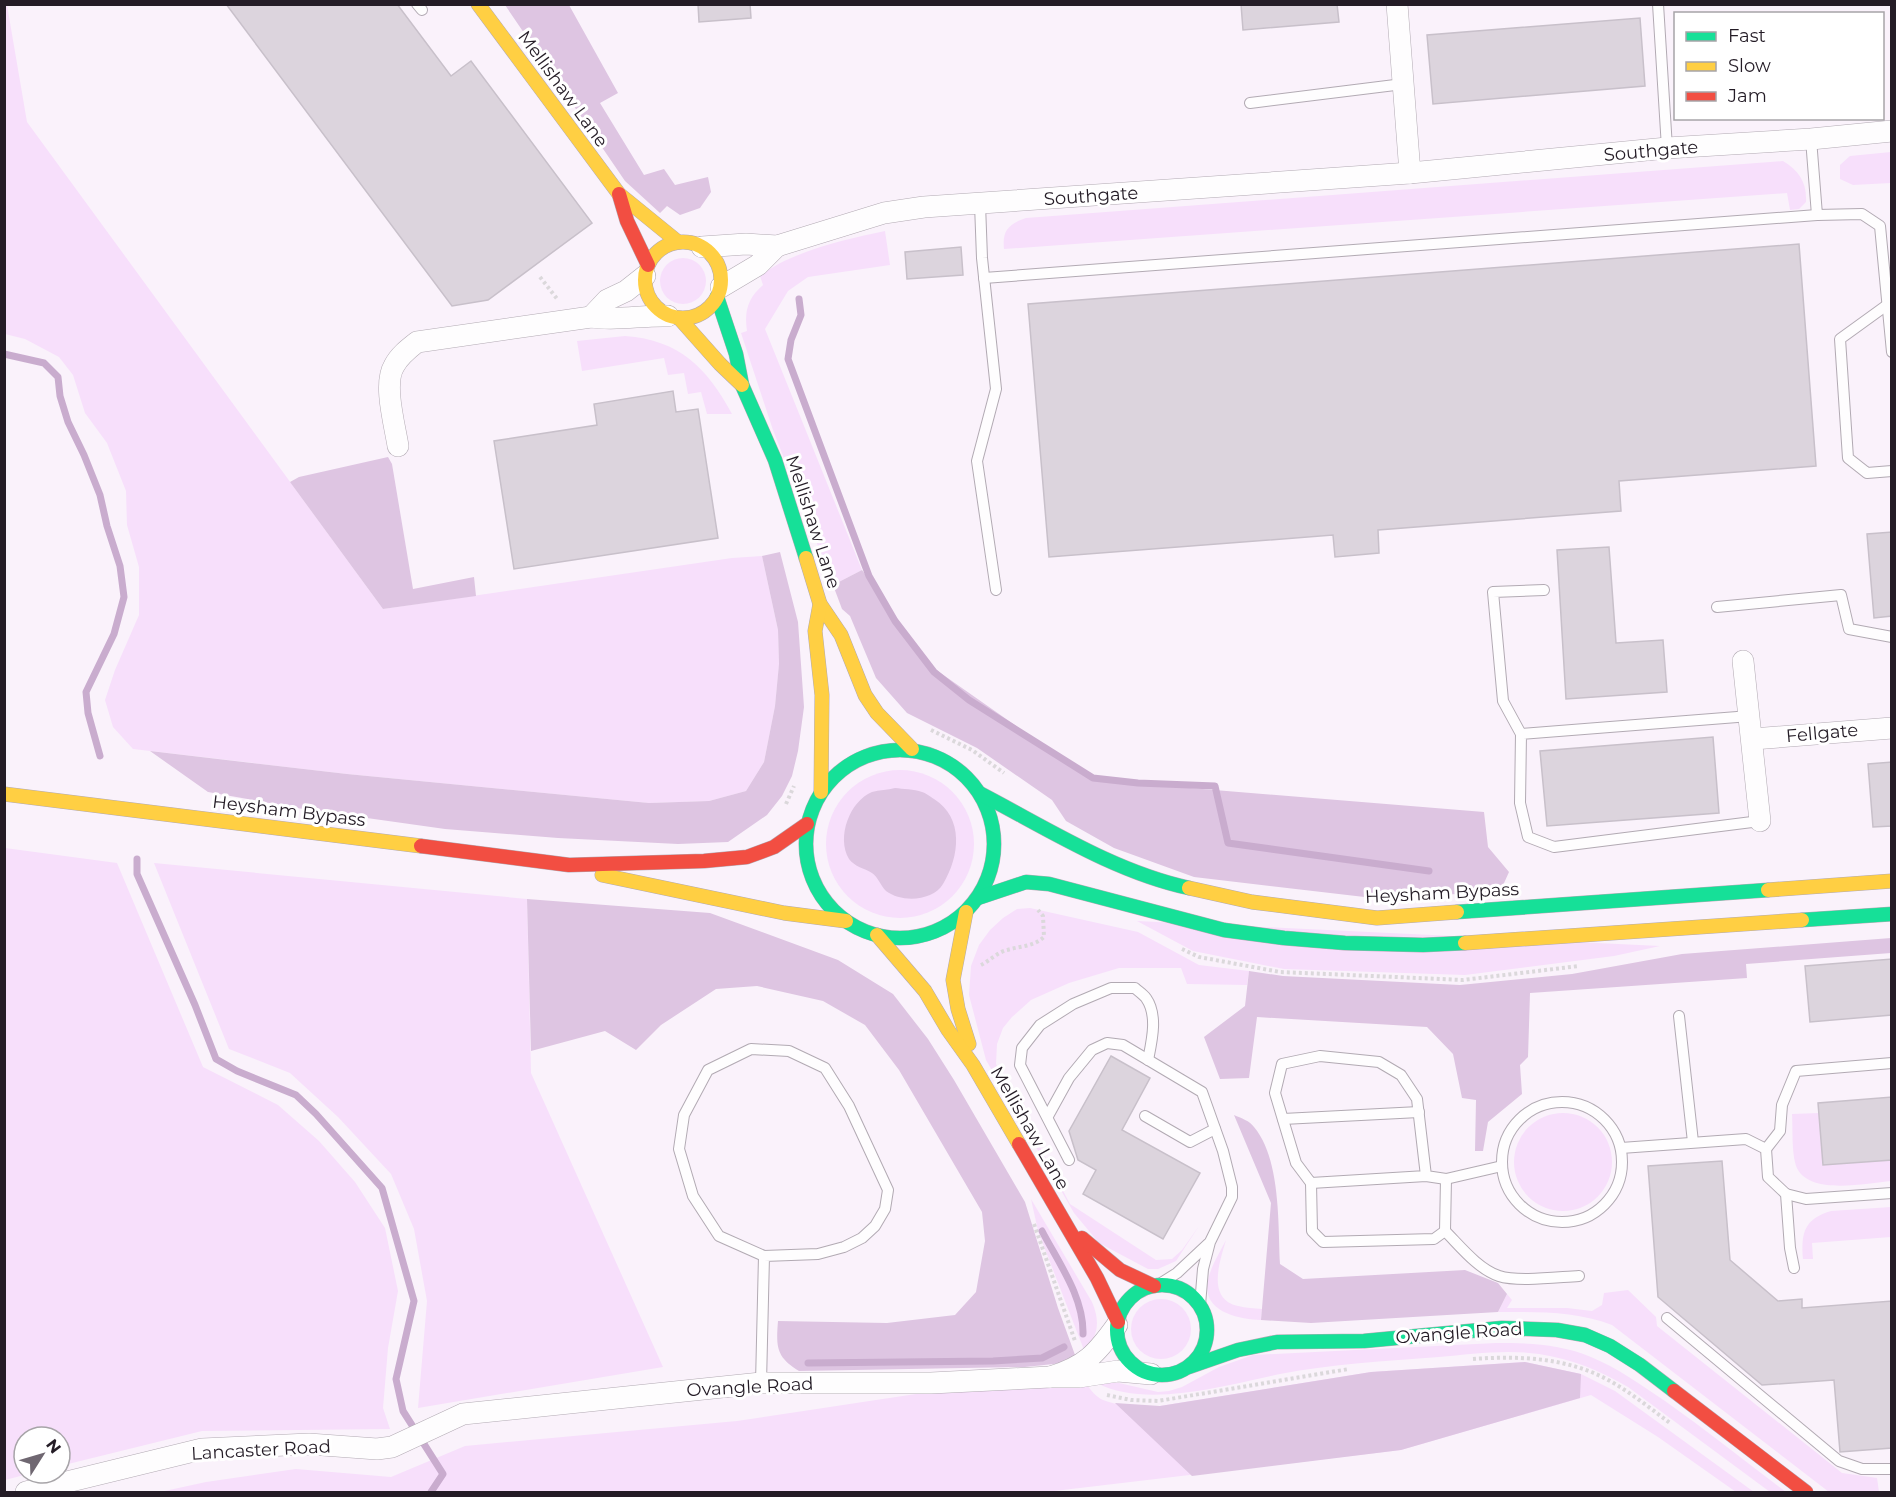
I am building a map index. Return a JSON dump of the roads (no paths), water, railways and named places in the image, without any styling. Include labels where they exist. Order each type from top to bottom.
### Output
[{"type":"main road","name":"Mellishaw Lane","points":[[478,4],[619,194],[644,212],[678,242]]},
{"type":"main road","name":"Mellishaw Lane","points":[[619,194],[627,221],[637,239],[646,271]]},
{"type":"main road","points":[[678,242],[702,247],[712,255],[721,276],[719,292],[703,313],[692,318],[674,317],[658,309],[650,300],[645,289],[646,271],[661,248],[678,242]]},
{"type":"main road","name":"Mellishaw Lane","points":[[719,292],[742,385],[775,460],[820,604],[841,634],[866,695],[877,713],[912,749]]},
{"type":"main road","name":"Mellishaw Lane","points":[[674,317],[742,385]]},
{"type":"main road","name":"Mellishaw Lane","points":[[820,604],[815,631],[822,695],[821,792]]},
{"type":"main road","points":[[912,749],[939,757],[963,772],[981,794],[992,819],[995,846],[990,873],[978,898],[966,912],[946,926],[924,935],[901,938],[877,935],[861,930],[846,921],[826,902],[812,878],[806,852],[807,824],[821,792],[838,771],[860,757],[886,750],[912,749]]},
{"type":"main road","name":"Heysham Bypass","points":[[4,794],[569,865],[704,861],[747,857],[774,847],[807,824]]},
{"type":"main road","name":"Heysham Bypass","points":[[981,794],[1100,856],[1136,872],[1175,885],[1252,902],[1377,918],[1892,881]]},
{"type":"main road","name":"Heysham Bypass","points":[[569,865],[618,880],[679,890],[784,914],[846,921]]},
{"type":"main road","points":[[978,898],[1026,882],[1049,884],[1224,930],[1284,938],[1423,945],[1504,942],[1892,914]]},
{"type":"main road","name":"Mellishaw Lane","points":[[966,912],[952,980],[973,1065]]},
{"type":"main road","name":"Mellishaw Lane","points":[[877,935],[925,991],[948,1030],[973,1065],[1097,1278],[1118,1324]]},
{"type":"main road","name":"Mellishaw Lane","points":[[1056,1209],[1105,1259],[1120,1270],[1156,1286]]},
{"type":"main road","points":[[1201,1307],[1207,1322],[1208,1334],[1205,1347],[1189,1367],[1171,1375],[1151,1374],[1139,1369],[1121,1350],[1118,1324],[1122,1309],[1130,1298],[1141,1290],[1156,1286],[1182,1289],[1223,1325]]},
{"type":"main road","name":"Ovangle Road","points":[[1189,1367],[1238,1350],[1276,1342],[1364,1341],[1502,1328],[1557,1330],[1585,1335],[1610,1346],[1640,1365],[1806,1492]]},
{"type":"main road","name":"Ovangle Road","points":[[1247,1334],[1276,1342]]},
{"type":"street","points":[[1397,4],[1410,173]]},
{"type":"street","name":"Southgate","points":[[702,247],[746,244],[777,246],[884,213],[924,207],[1410,173],[1667,148],[1811,139],[1892,131]]},
{"type":"street","name":"Southgate","points":[[719,292],[758,265],[777,246]]},
{"type":"street","points":[[591,317],[607,300],[626,291],[646,271]]},
{"type":"street","points":[[398,446],[390,396],[392,368],[401,356],[417,342],[591,317],[612,320],[642,315],[674,317]]},
{"type":"street","points":[[1743,661],[1760,821]]},
{"type":"street","name":"Fellgate","points":[[1753,739],[1892,728]]},
{"type":"street","name":"Ovangle Road","points":[[1050,1377],[1084,1363],[1100,1348],[1118,1324]]},
{"type":"street","name":"Ovangle Road","points":[[392,1447],[463,1414],[761,1383],[930,1383],[1079,1377],[1118,1371],[1151,1374]]},
{"type":"street","name":"Lancaster Road","points":[[26,1492],[202,1449],[309,1444],[377,1449],[392,1447]]},
{"type":"lane","points":[[1658,4],[1667,148]]},
{"type":"lane","points":[[1250,103],[1403,84]]},
{"type":"lane","points":[[1811,139],[1818,215]]},
{"type":"lane","points":[[980,204],[984,278],[996,389],[977,461],[996,590]]},
{"type":"lane","points":[[984,278],[1818,215],[1862,214],[1880,226],[1892,352]]},
{"type":"lane","points":[[1887,305],[1840,339],[1848,458],[1867,473],[1892,471]]},
{"type":"lane","points":[[1544,590],[1493,592],[1503,702],[1521,734],[1520,803],[1528,837],[1554,847],[1760,821]]},
{"type":"lane","points":[[1717,607],[1841,595],[1849,629],[1892,638]]},
{"type":"lane","points":[[1521,734],[1750,716]]},
{"type":"lane","points":[[1069,1160],[1020,1065],[1022,1048],[1040,1025],[1073,1004],[1111,988],[1135,988],[1146,998],[1152,1013],[1153,1035],[1148,1060]]},
{"type":"lane","points":[[1679,1016],[1693,1142]]},
{"type":"lane","points":[[1048,1116],[1069,1078],[1092,1050],[1107,1043],[1124,1045],[1202,1092],[1228,1169],[1232,1197],[1210,1242],[1203,1269],[1201,1307]]},
{"type":"lane","points":[[751,1049],[789,1051],[825,1068],[849,1106],[888,1190],[885,1209],[875,1226],[862,1238],[844,1247],[818,1254],[764,1256],[719,1236],[693,1196],[679,1149],[684,1115],[708,1070],[751,1049]]},
{"type":"lane","points":[[1426,1176],[1417,1099],[1401,1075],[1379,1062],[1320,1056],[1282,1064],[1275,1093],[1296,1163],[1311,1183],[1312,1231],[1323,1242],[1434,1239],[1445,1231]]},
{"type":"lane","points":[[1892,1063],[1796,1071],[1782,1105],[1780,1131],[1766,1149],[1768,1177],[1786,1194],[1806,1199],[1892,1193]]},
{"type":"lane","points":[[1563,1102],[1582,1105],[1599,1115],[1613,1130],[1621,1148],[1622,1168],[1617,1187],[1606,1204],[1590,1216],[1571,1222],[1551,1221],[1532,1215],[1517,1202],[1506,1186],[1502,1166],[1503,1146],[1511,1128],[1525,1114],[1543,1105],[1563,1102]]},
{"type":"lane","points":[[1283,1119],[1419,1112]]},
{"type":"lane","points":[[1145,1116],[1190,1142],[1215,1129]]},
{"type":"lane","points":[[1621,1148],[1746,1138],[1766,1149]]},
{"type":"lane","points":[[1311,1183],[1426,1176],[1446,1179],[1502,1166]]},
{"type":"lane","points":[[1446,1179],[1445,1231],[1486,1268],[1499,1276],[1515,1278],[1579,1276]]},
{"type":"lane","points":[[1786,1194],[1790,1248],[1794,1268]]},
{"type":"lane","points":[[1156,1286],[1177,1273],[1210,1242]]},
{"type":"lane","points":[[761,1383],[764,1256]]},
{"type":"lane","points":[[1667,1318],[1839,1461],[1862,1469],[1892,1469]]},
{"type":"waterway","points":[[799,299],[801,315],[791,340],[788,359],[869,576],[895,621],[934,672],[969,700],[1093,778],[1138,783],[1215,786],[1228,843],[1429,871]]},
{"type":"waterway","points":[[4,354],[44,363],[58,377],[60,396],[68,422],[100,495],[120,566],[124,597],[114,634],[86,692],[88,713],[100,756]]},
{"type":"waterway","points":[[137,859],[137,874],[195,1005],[216,1059],[237,1071],[296,1095],[382,1188],[414,1301],[396,1379],[403,1411],[443,1474],[431,1492]]},
{"type":"waterway","points":[[1042,1231],[1075,1293],[1083,1334]]},
{"type":"waterway","points":[[808,1363],[993,1361],[1042,1358],[1064,1347]]}]
